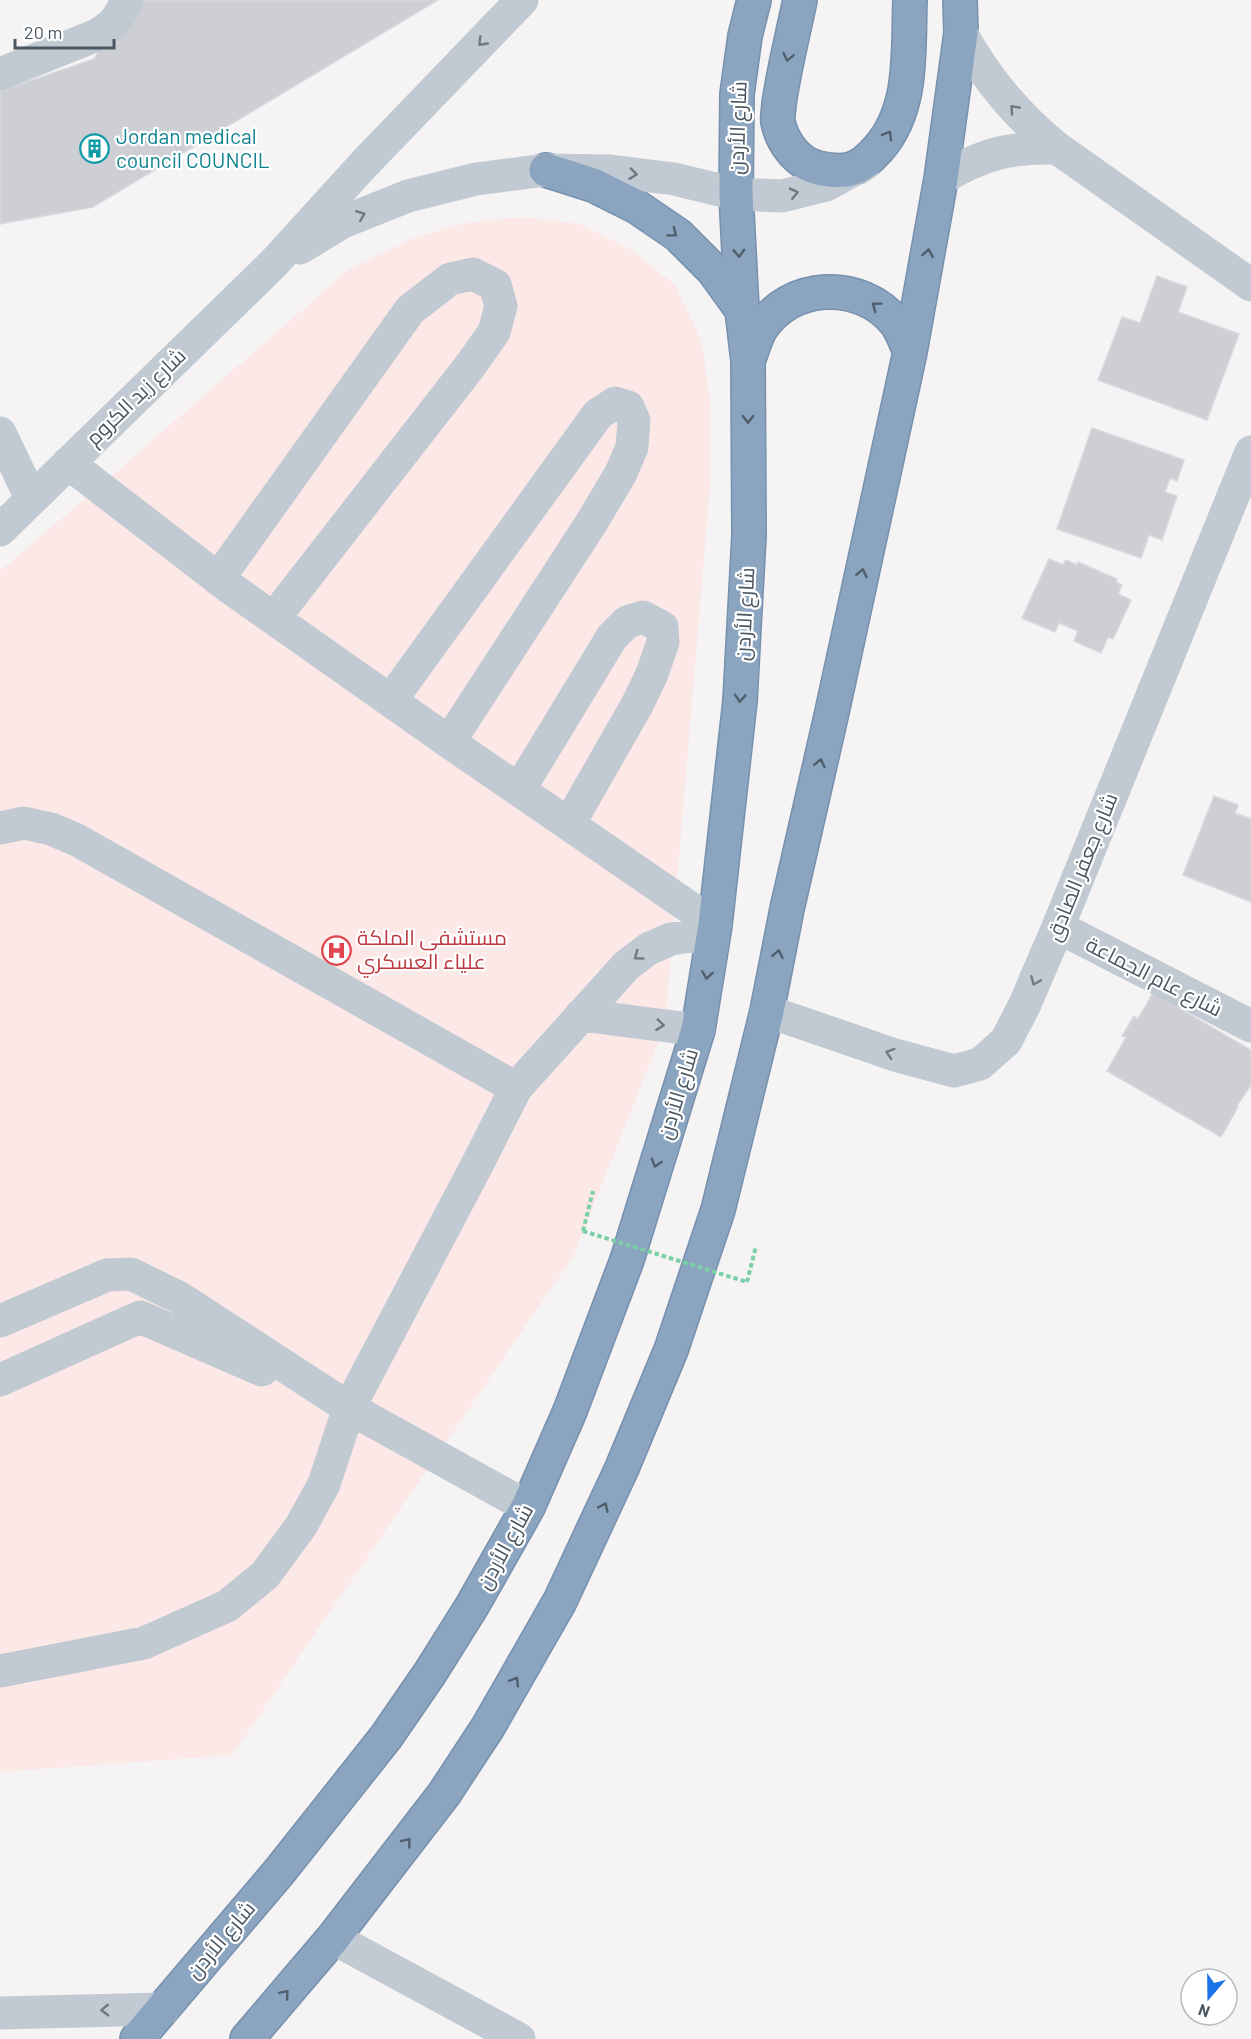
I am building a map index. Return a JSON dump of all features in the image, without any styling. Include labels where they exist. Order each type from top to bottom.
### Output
[{"type":"highway","name":"شارع الأردن","points":[[137,2039],[279,1872],[386,1737],[472,1606],[528,1507],[570,1411],[627,1260],[698,1030],[714,932],[740,701],[749,535],[748,361],[742,310],[736,194],[737,94],[745,36],[754,0]]},
{"type":"highway","points":[[800,0],[777,120],[787,147],[809,166],[837,172],[864,164],[886,140],[901,111],[907,78],[910,0]]},
{"type":"highway","points":[[247,2039],[333,1938],[444,1794],[493,1718],[560,1601],[622,1468],[671,1350],[718,1210],[766,1011],[910,352],[941,179],[961,33],[960,0]]},
{"type":"highway","points":[[546,170],[593,185],[638,207],[678,235],[713,270],[742,310]]},
{"type":"highway","points":[[748,361],[760,330],[782,306],[810,292],[842,291],[872,302],[896,323],[910,352]]},
{"type":"street","points":[[0,74],[111,27],[127,0]]},
{"type":"street","name":"شارع زيد الكروم","points":[[0,530],[273,264],[357,171],[522,0]]},
{"type":"street","points":[[961,33],[975,59],[1006,100],[1034,129],[1057,148],[1251,285]]},
{"type":"street","points":[[941,179],[967,164],[996,153],[1026,148],[1057,148]]},
{"type":"street","name":"شارع زيد الكروم","points":[[273,264],[343,222],[408,196],[476,179],[546,170],[610,171],[663,177],[736,194],[782,196],[826,186],[864,164]]},
{"type":"street","points":[[218,579],[410,310],[450,279],[473,274],[495,285],[501,306],[494,332],[274,618]]},
{"type":"street","points":[[391,700],[598,414],[615,403],[628,406],[634,421],[632,447],[621,473],[584,535],[449,742]]},
{"type":"street","points":[[0,432],[31,498]]},
{"type":"street","name":"شارع جعفر الصادق","points":[[766,1011],[895,1055],[954,1071],[980,1064],[1006,1041],[1025,1004],[1058,927],[1251,452]]},
{"type":"street","points":[[68,463],[218,579],[569,824],[714,932]]},
{"type":"street","points":[[519,790],[612,637],[627,622],[643,617],[662,627],[663,642],[652,674],[637,705],[569,824]]},
{"type":"street","points":[[0,828],[24,823],[51,829],[77,840],[516,1088]]},
{"type":"street","name":"شارع عام الجماعة","points":[[1058,927],[1251,1026]]},
{"type":"street","points":[[0,1671],[144,1643],[227,1606],[265,1575],[301,1526],[324,1484],[349,1408],[516,1088],[626,966],[648,949],[671,939],[714,932]]},
{"type":"street","points":[[581,1015],[698,1030]]},
{"type":"street","points":[[0,1321],[107,1275],[131,1274],[180,1298],[349,1408],[528,1507]]},
{"type":"street","points":[[0,1380],[140,1317],[349,1408]]},
{"type":"street","points":[[333,1938],[519,2039]]},
{"type":"street","points":[[0,2013],[163,2009]]},
{"type":"path","points":[[593,1191],[583,1231],[747,1282],[756,1246]]},
{"type":"shaded area","name":"مستشفى الملكة علياء العسكري","points":[[521,217],[581,224],[633,251],[676,286],[702,343],[711,410],[711,474],[665,1025],[574,1255],[232,1755],[0,1772],[0,571],[347,271],[414,238],[466,223]]},
{"type":"building","name":"Jordan medical council COUNCIL","points":[[131,0],[438,0],[93,207],[0,224],[0,91],[94,59]]},
{"type":"building","points":[[1157,276],[1187,287],[1178,312],[1239,334],[1207,420],[1098,380],[1122,317],[1140,323]]},
{"type":"building","points":[[1092,428],[1184,460],[1177,481],[1170,478],[1165,492],[1177,496],[1162,540],[1149,535],[1141,558],[1057,529]]},
{"type":"building","points":[[1049,559],[1063,565],[1066,560],[1077,565],[1078,562],[1117,579],[1116,582],[1122,585],[1118,594],[1131,600],[1113,639],[1108,637],[1101,653],[1074,641],[1078,631],[1059,623],[1055,632],[1022,618]]},
{"type":"building","points":[[1214,796],[1238,805],[1235,813],[1251,819],[1251,902],[1183,875]]},
{"type":"building","points":[[1153,993],[1251,1050],[1251,1085],[1236,1107],[1238,1107],[1221,1137],[1107,1071],[1126,1037],[1122,1036],[1134,1016],[1138,1019]]},
{"type":"place","name":"Jordan medical council COUNCIL","points":[[95,149]]},
{"type":"place","name":"مستشفى الملكة علياء العسكري","points":[[336,950]]}]
